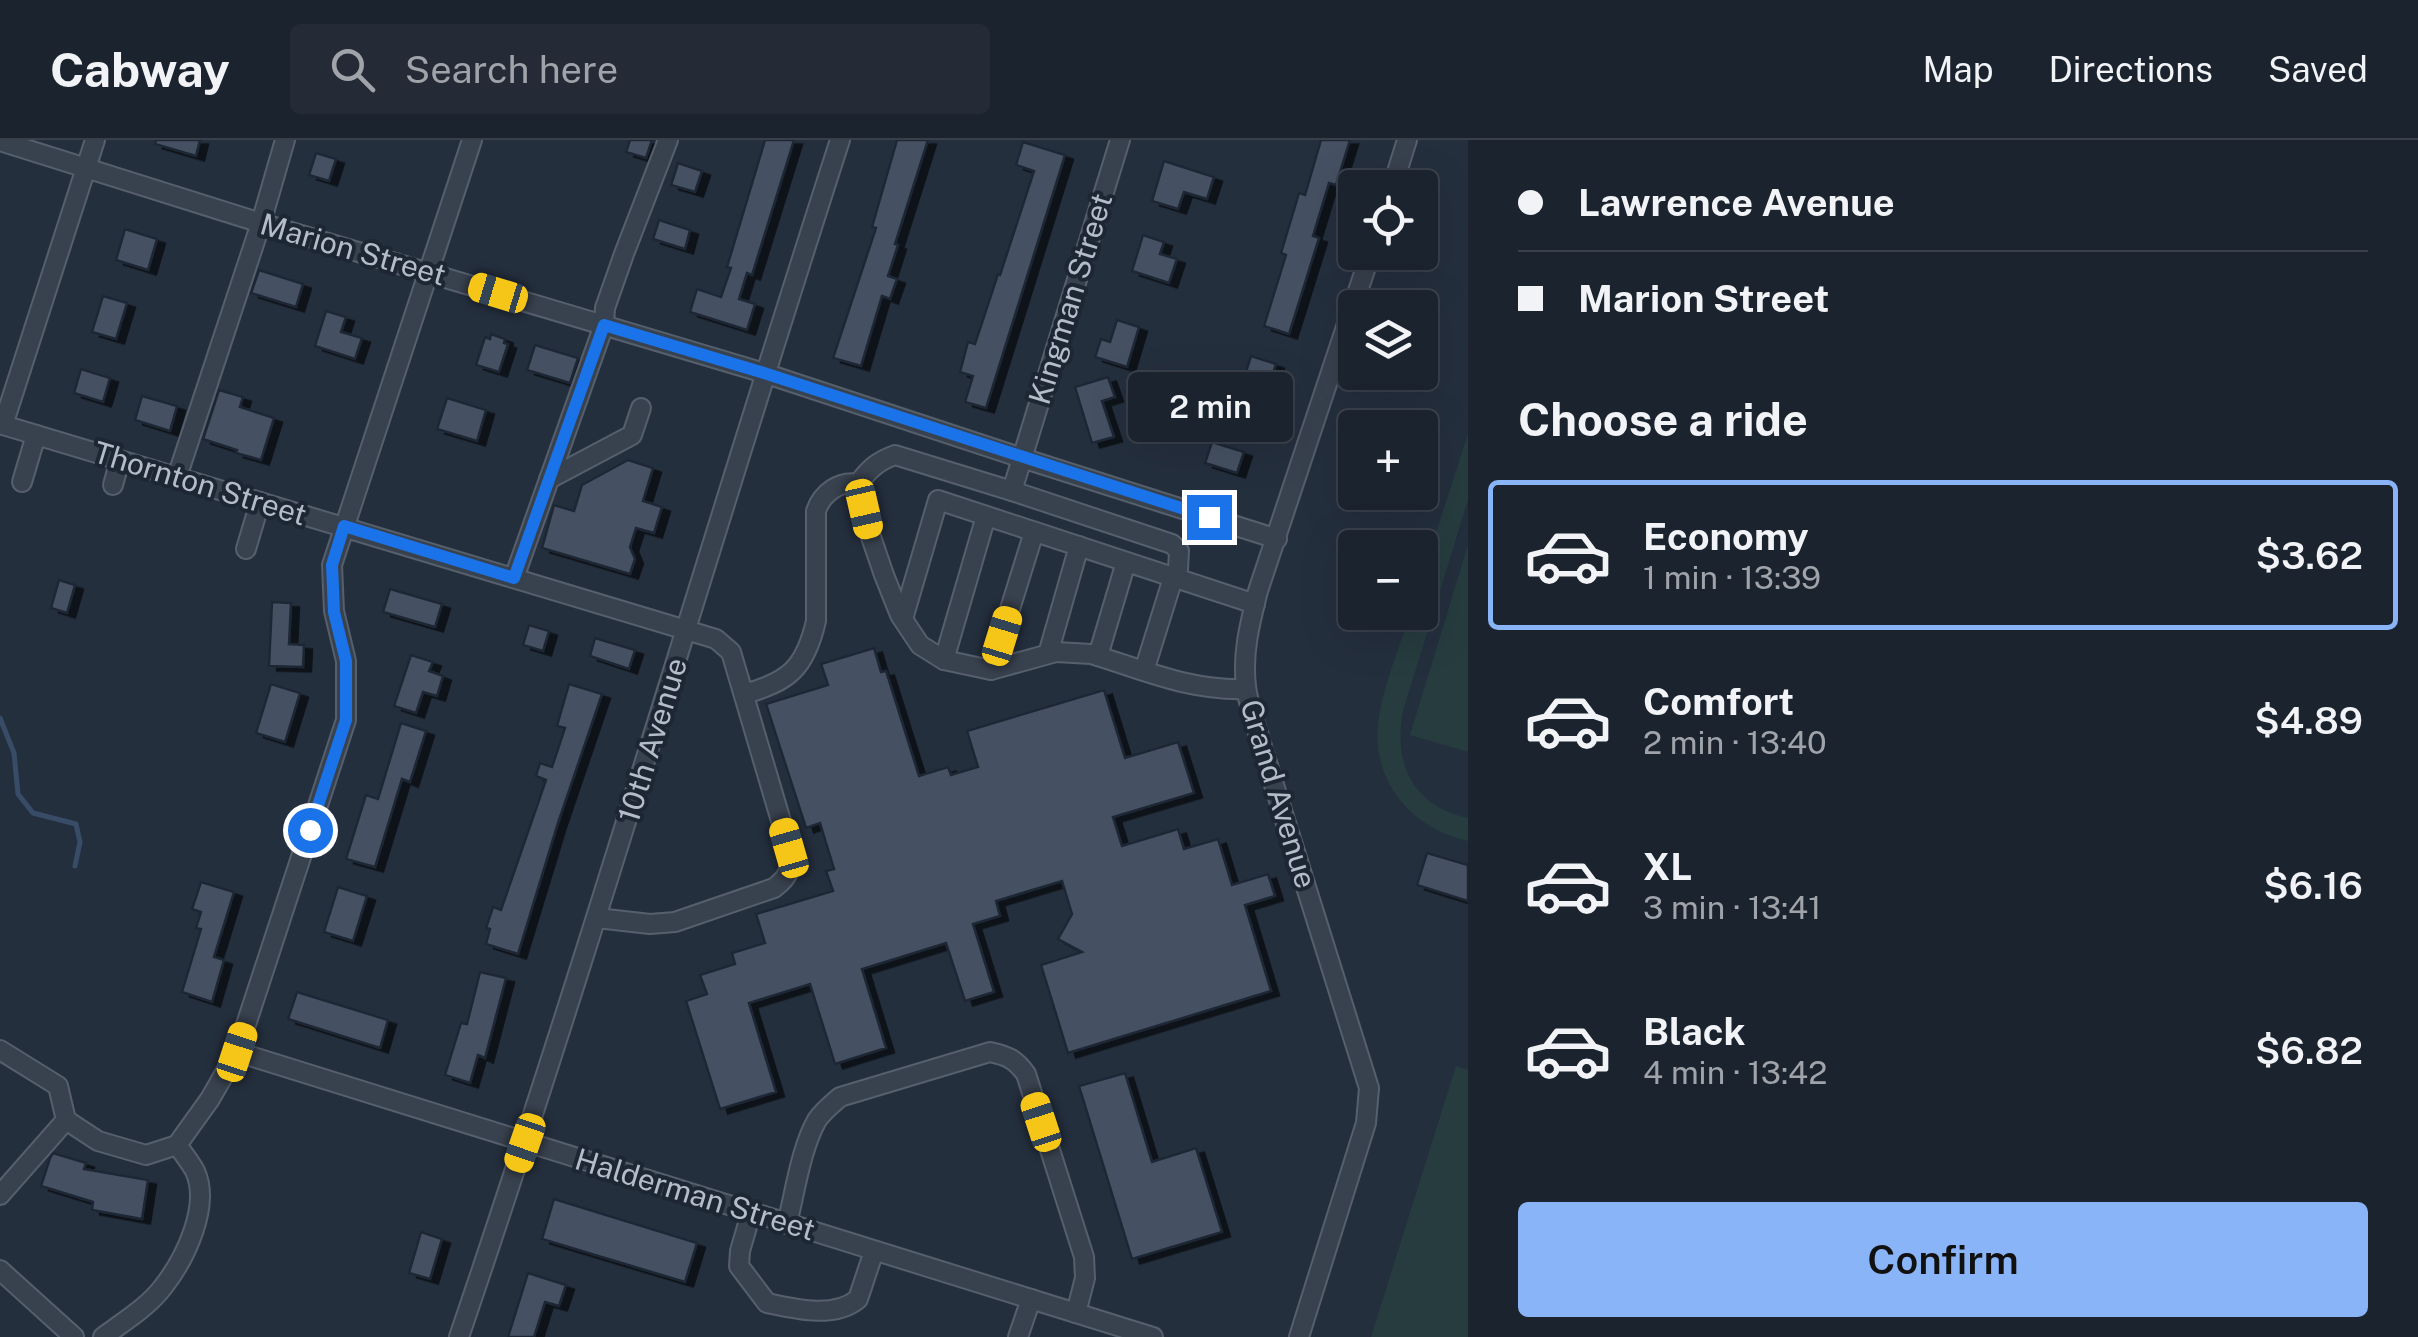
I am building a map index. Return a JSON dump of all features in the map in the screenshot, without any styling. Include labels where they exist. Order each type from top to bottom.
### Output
[{"type":"street","points":[[1,425],[95,140]]},
{"type":"street","points":[[177,477],[286,140]]},
{"type":"street","points":[[0,1050],[58,1086],[66,1120],[98,1141],[146,1154],[177,1145],[210,1100],[237,1052],[346,720],[346,661],[334,612],[332,565],[472,140]]},
{"type":"street","points":[[514,578],[604,325],[605,308],[668,140]]},
{"type":"street","name":"10th Avenue","points":[[459,1337],[597,918],[764,373],[840,140]]},
{"type":"street","name":"Kingman Street","points":[[1012,490],[1120,140]]},
{"type":"street","points":[[1398,170],[1408,140]]},
{"type":"street","name":"Marion Street","points":[[0,141],[764,373],[1277,539]]},
{"type":"street","name":"Grand Avenue","points":[[1299,1337],[1366,1123],[1369,1088],[1260,740],[1246,688],[1244,661],[1255,604],[1365,270]]},
{"type":"street","points":[[549,480],[632,435],[641,408]]},
{"type":"street","name":"Thornton Street","points":[[1,425],[716,639],[731,652],[744,694],[789,848],[792,866],[787,879],[774,888],[675,922],[650,924],[597,918]]},
{"type":"street","points":[[22,482],[36,435]]},
{"type":"street","points":[[858,484],[869,469],[895,455],[1172,544],[1179,551],[1178,569],[1144,671]]},
{"type":"street","points":[[113,485],[120,460]]},
{"type":"street","points":[[858,484],[879,562],[903,619],[920,645],[944,660],[992,670],[1056,652],[1098,656],[1188,685],[1220,690],[1246,688]]},
{"type":"street","points":[[744,694],[784,680],[801,661],[816,622],[816,511],[833,488],[858,484]]},
{"type":"street","points":[[903,619],[938,500],[1255,604]]},
{"type":"street","points":[[246,550],[260,502]]},
{"type":"street","points":[[944,660],[986,516]]},
{"type":"street","points":[[992,670],[1034,532]]},
{"type":"street","points":[[1048,654],[1078,546]]},
{"type":"street","points":[[1098,656],[1126,562]]},
{"type":"street","name":"Halderman Street","points":[[237,1052],[1153,1337]]},
{"type":"street","points":[[787,1224],[815,1123],[840,1097],[990,1052],[1008,1056],[1026,1074],[1084,1256],[1085,1278],[1076,1313]]},
{"type":"street","points":[[0,1195],[66,1120]]},
{"type":"street","points":[[103,1337],[162,1290],[180,1261],[196,1222],[200,1198],[196,1172],[177,1145]]},
{"type":"street","points":[[751,1213],[739,1266],[768,1303],[821,1311],[853,1304],[858,1300],[874,1251]]},
{"type":"street","points":[[0,1270],[74,1337]]},
{"type":"street","points":[[1018,1337],[1031,1298]]},
{"type":"green space","points":[[1468,434],[1468,500],[1438,597],[1437,530]]},
{"type":"green space","points":[[1468,545],[1468,752],[1410,735]]},
{"type":"green space","points":[[1404,630],[1428,630],[1403,711],[1401,748],[1411,780],[1421,793],[1433,804],[1468,818],[1468,841],[1430,826],[1400,800],[1389,784],[1378,745],[1387,682]]},
{"type":"green space","points":[[1456,1066],[1468,1070],[1468,1337],[1371,1337]]},
{"type":"building","points":[[156,140],[200,140],[196,156],[155,144]]},
{"type":"building","points":[[630,140],[652,140],[646,158],[626,152]]},
{"type":"building","points":[[765,140],[794,140],[752,275],[747,273],[739,299],[755,304],[747,330],[690,312],[697,289],[721,297]]},
{"type":"building","points":[[897,140],[928,140],[895,244],[898,245],[888,276],[897,279],[890,299],[882,296],[861,366],[833,358],[876,228],[872,227]]},
{"type":"building","points":[[1321,140],[1350,140],[1336,185],[1329,183],[1313,236],[1319,238],[1289,334],[1264,326],[1286,255],[1281,253],[1299,193],[1305,195]]},
{"type":"building","points":[[1023,142],[1065,155],[986,408],[965,402],[973,376],[960,372],[968,342],[975,344],[1034,171],[1016,165]]},
{"type":"building","points":[[316,153],[336,159],[329,181],[309,175]]},
{"type":"building","points":[[1164,161],[1214,177],[1207,199],[1184,192],[1178,209],[1152,201]]},
{"type":"building","points":[[678,163],[702,171],[695,192],[671,185]]},
{"type":"building","points":[[659,220],[690,230],[685,249],[653,239]]},
{"type":"building","points":[[125,229],[157,239],[148,270],[116,260]]},
{"type":"building","points":[[1143,235],[1164,242],[1160,254],[1177,259],[1169,283],[1132,271]]},
{"type":"building","points":[[259,270],[303,284],[296,307],[251,293]]},
{"type":"building","points":[[103,296],[127,303],[116,339],[92,332]]},
{"type":"building","points":[[326,311],[346,317],[341,332],[362,338],[355,359],[315,346]]},
{"type":"building","points":[[1117,320],[1139,327],[1127,367],[1095,357],[1101,339],[1110,342]]},
{"type":"building","points":[[491,334],[508,344],[499,372],[476,365],[485,337],[490,339]]},
{"type":"building","points":[[535,345],[578,358],[570,383],[527,370]]},
{"type":"building","points":[[1251,356],[1276,364],[1260,414],[1235,406]]},
{"type":"building","points":[[81,369],[110,378],[103,402],[74,393]]},
{"type":"building","points":[[1108,377],[1115,397],[1102,401],[1114,437],[1092,443],[1075,387]]},
{"type":"building","points":[[219,390],[243,397],[240,407],[274,418],[261,460],[203,439]]},
{"type":"building","points":[[142,396],[177,406],[170,431],[135,420]]},
{"type":"building","points":[[447,398],[486,410],[477,441],[437,429]]},
{"type":"building","points":[[1212,442],[1244,452],[1237,473],[1205,463]]},
{"type":"building","points":[[628,460],[653,468],[643,501],[662,507],[654,533],[636,528],[630,547],[635,559],[630,574],[542,548],[554,505],[574,511],[582,485]]},
{"type":"building","points":[[59,580],[75,585],[67,613],[51,608]]},
{"type":"building","points":[[390,589],[442,604],[435,627],[383,612]]},
{"type":"building","points":[[272,602],[291,603],[289,644],[304,645],[303,667],[269,666]]},
{"type":"building","points":[[529,625],[549,631],[543,651],[523,645]]},
{"type":"building","points":[[595,638],[635,650],[629,669],[590,656]]},
{"type":"building","points":[[874,648],[881,672],[886,671],[919,776],[948,767],[951,775],[978,767],[967,731],[1104,690],[1125,758],[1178,742],[1194,793],[1113,817],[1122,846],[1178,829],[1184,849],[1218,839],[1232,885],[1268,874],[1275,896],[1245,905],[1271,991],[1068,1053],[1041,965],[1082,952],[1058,939],[1072,914],[1062,881],[996,901],[1000,916],[973,924],[994,992],[965,1001],[946,943],[862,969],[886,1048],[835,1064],[810,984],[749,1003],[776,1092],[720,1109],[686,1001],[707,994],[700,975],[735,964],[732,953],[765,943],[756,914],[833,891],[826,871],[834,869],[820,823],[806,828],[766,704],[828,685],[821,664]]},
{"type":"building","points":[[411,655],[433,662],[429,671],[443,676],[437,696],[423,692],[416,713],[394,706]]},
{"type":"building","points":[[271,684],[300,693],[285,742],[256,733]]},
{"type":"building","points":[[569,684],[602,694],[518,954],[486,944],[490,929],[486,928],[493,907],[501,910],[546,780],[536,776],[540,763],[552,767],[565,728],[557,726]]},
{"type":"building","points":[[401,723],[426,731],[410,782],[402,779],[375,867],[346,859],[366,795],[378,799]]},
{"type":"building","points":[[1427,853],[1468,865],[1468,901],[1417,885]]},
{"type":"building","points":[[201,882],[234,892],[214,957],[224,960],[212,1002],[182,992],[201,929],[196,928],[201,912],[192,909]]},
{"type":"building","points":[[338,887],[367,896],[353,941],[324,932]]},
{"type":"building","points":[[480,972],[506,978],[485,1058],[478,1055],[470,1083],[445,1075],[461,1023],[467,1024]]},
{"type":"building","points":[[297,992],[388,1020],[380,1048],[288,1019]]},
{"type":"building","points":[[1125,1073],[1152,1162],[1196,1148],[1222,1232],[1132,1259],[1079,1086]]},
{"type":"building","points":[[53,1153],[86,1163],[84,1169],[148,1180],[142,1219],[92,1210],[93,1202],[41,1186]]},
{"type":"building","points":[[554,1199],[697,1243],[685,1282],[542,1239]]},
{"type":"building","points":[[421,1232],[442,1239],[430,1279],[409,1273]]},
{"type":"building","points":[[528,1273],[566,1285],[559,1306],[545,1302],[534,1337],[508,1337]]},
{"type":"waterway","points":[[0,718],[14,753],[18,794],[33,813],[76,824],[80,842],[75,866]]},
{"type":"route","points":[[310,830],[346,720],[346,661],[334,612],[332,565],[344,526],[514,578],[604,325],[1209,517]]}]
